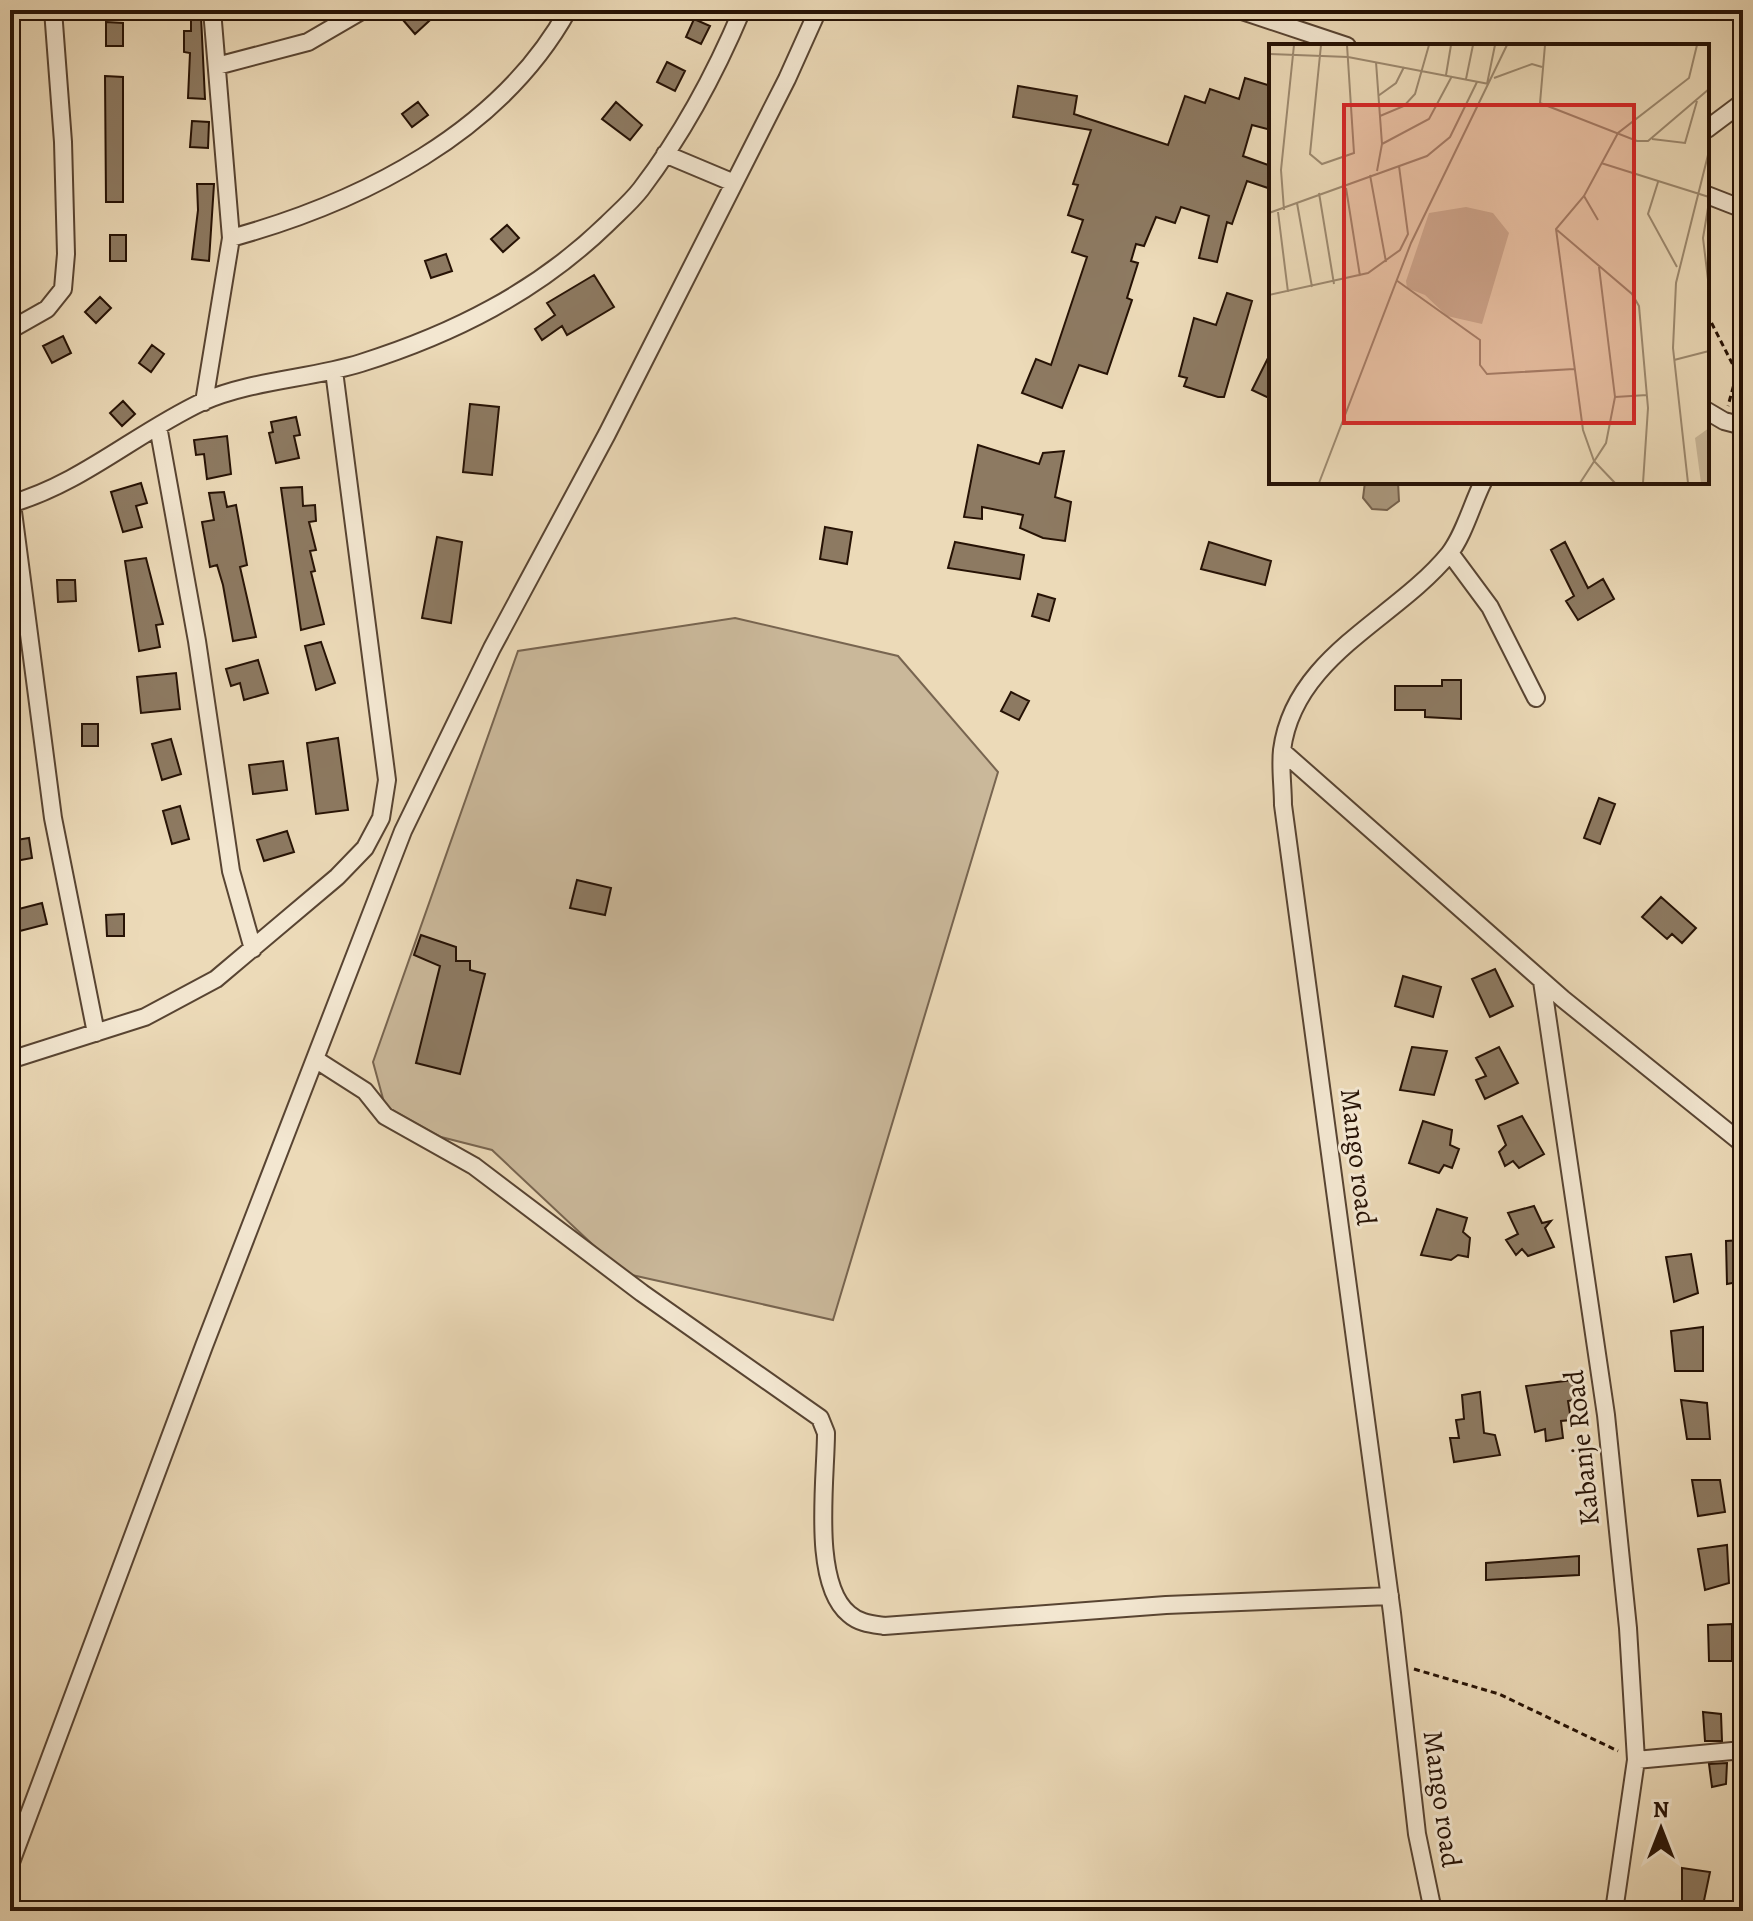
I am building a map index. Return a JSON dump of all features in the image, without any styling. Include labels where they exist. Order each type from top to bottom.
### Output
[{"type":"street","points":[[10,330],[47,309],[63,289],[66,254],[63,142],[53,10]]},
{"type":"street","points":[[204,402],[231,238],[212,10]]},
{"type":"street","points":[[217,66],[308,42],[363,10]]},
{"type":"street","points":[[231,238],[309,214],[360,190],[455,137],[512,87],[568,10]]},
{"type":"street","points":[[96,1033],[53,818],[11,504],[44,494],[204,402],[237,390],[334,371],[419,345],[500,306],[578,252],[640,192],[722,57],[742,10]]},
{"type":"street","points":[[10,1865],[403,831],[492,648],[607,434],[818,10]]},
{"type":"street","points":[[1239,10],[1341,44]]},
{"type":"street","points":[[1709,128],[1743,102]]},
{"type":"street","points":[[665,154],[734,183]]},
{"type":"street","points":[[1709,196],[1743,209]]},
{"type":"street","points":[[10,1060],[145,1017],[185,998],[253,949],[337,877],[365,848],[381,818],[387,780],[334,371]]},
{"type":"street","points":[[1709,412],[1724,421],[1743,426]]},
{"type":"street","points":[[158,426],[197,641],[231,871],[253,949]]},
{"type":"street","name":"Mango road","points":[[1433,1911],[1417,1834],[1390,1596],[1283,805],[1282,751],[1291,714],[1304,689],[1330,659],[1450,553],[1482,484]]},
{"type":"street","points":[[1450,553],[1490,607],[1536,698]]},
{"type":"street","points":[[1282,751],[1542,981],[1743,1144]]},
{"type":"street","points":[[381,818],[403,831]]},
{"type":"street","name":"Kabanje Road","points":[[1542,981],[1606,1415],[1628,1628],[1636,1760],[1614,1911]]},
{"type":"street","points":[[315,1059],[365,1091],[385,1116],[474,1166],[642,1293],[820,1418],[826,1433],[825,1567],[837,1602],[863,1623],[884,1626],[1166,1605],[1390,1596]]},
{"type":"street","points":[[1636,1760],[1743,1750]]},
{"type":"path","points":[[1709,318],[1737,373],[1724,421]]},
{"type":"path","points":[[1397,1665],[1499,1694],[1636,1760]]},
{"type":"shaded area","points":[[1365,484],[1398,484],[1399,501],[1387,510],[1372,509],[1363,498]]},
{"type":"shaded area","points":[[735,618],[898,656],[998,772],[833,1320],[623,1273],[492,1150],[441,1137],[385,1106],[373,1062],[518,651]]},
{"type":"building","points":[[414,10],[429,21],[415,34],[403,20]]},
{"type":"building","points":[[191,16],[201,16],[205,99],[188,98],[190,53],[184,52],[184,31],[191,31]]},
{"type":"building","points":[[694,19],[710,26],[701,44],[686,37]]},
{"type":"building","points":[[106,22],[123,23],[123,46],[106,46]]},
{"type":"building","points":[[667,62],[685,71],[675,91],[657,82]]},
{"type":"building","points":[[105,76],[123,77],[123,202],[106,202]]},
{"type":"building","points":[[1245,78],[1269,85],[1269,129],[1252,125],[1243,156],[1269,165],[1269,188],[1247,181],[1232,224],[1227,222],[1217,262],[1199,258],[1209,216],[1181,207],[1175,223],[1156,217],[1144,246],[1136,244],[1131,261],[1138,263],[1127,298],[1132,300],[1107,374],[1079,365],[1062,408],[1022,393],[1036,359],[1051,365],[1087,257],[1072,252],[1083,220],[1068,215],[1078,185],[1073,184],[1091,130],[1013,117],[1018,86],[1077,96],[1074,114],[1168,145],[1185,96],[1205,103],[1210,89],[1239,99]]},
{"type":"building","points":[[418,102],[428,115],[412,127],[402,114]]},
{"type":"building","points":[[616,102],[642,125],[630,140],[602,119]]},
{"type":"building","points":[[192,121],[209,122],[208,148],[190,147]]},
{"type":"building","points":[[197,184],[214,184],[209,261],[192,259],[198,210]]},
{"type":"building","points":[[507,225],[519,238],[503,252],[491,239]]},
{"type":"building","points":[[110,235],[126,235],[126,261],[110,261]]},
{"type":"building","points":[[446,254],[452,271],[431,278],[425,261]]},
{"type":"building","points":[[594,275],[614,307],[567,335],[562,326],[542,340],[535,329],[555,315],[547,303]]},
{"type":"building","points":[[1227,293],[1252,301],[1224,397],[1218,397],[1184,386],[1187,378],[1179,376],[1194,318],[1216,325]]},
{"type":"building","points":[[100,297],[111,308],[96,323],[85,312]]},
{"type":"building","points":[[63,336],[71,353],[52,363],[43,346]]},
{"type":"building","points":[[152,345],[164,354],[151,372],[139,363]]},
{"type":"building","points":[[1269,356],[1269,398],[1252,390]]},
{"type":"building","points":[[123,401],[135,414],[122,426],[110,413]]},
{"type":"building","points":[[470,404],[499,407],[492,475],[463,472]]},
{"type":"building","points":[[296,417],[300,435],[294,436],[299,458],[276,463],[269,433],[273,432],[271,422]]},
{"type":"building","points":[[227,436],[231,474],[207,479],[204,454],[196,455],[194,440]]},
{"type":"building","points":[[978,445],[1039,464],[1043,453],[1064,451],[1055,497],[1071,502],[1065,541],[1043,538],[1020,528],[1023,515],[982,507],[982,519],[964,517]]},
{"type":"building","points":[[141,483],[147,503],[136,506],[142,527],[123,532],[111,492]]},
{"type":"building","points":[[302,487],[303,506],[315,505],[316,521],[309,522],[316,550],[310,551],[315,571],[311,572],[324,624],[301,630],[281,488]]},
{"type":"building","points":[[224,492],[227,507],[236,505],[247,565],[240,567],[256,637],[233,641],[223,585],[217,565],[210,567],[202,522],[214,520],[209,493]]},
{"type":"building","points":[[825,527],[852,532],[847,564],[820,559]]},
{"type":"building","points":[[437,537],[462,542],[451,623],[422,618]]},
{"type":"building","points":[[955,542],[1024,555],[1020,579],[948,568]]},
{"type":"building","points":[[1209,542],[1271,561],[1265,585],[1201,569]]},
{"type":"building","points":[[1565,542],[1588,588],[1603,579],[1614,599],[1578,620],[1566,601],[1574,596],[1551,550]]},
{"type":"building","points":[[146,558],[163,624],[156,625],[160,647],[139,651],[125,561]]},
{"type":"building","points":[[57,580],[75,580],[76,601],[58,602]]},
{"type":"building","points":[[1038,594],[1055,599],[1049,621],[1032,616]]},
{"type":"building","points":[[321,642],[335,683],[316,690],[305,646]]},
{"type":"building","points":[[258,660],[268,693],[244,700],[240,683],[231,686],[226,669]]},
{"type":"building","points":[[176,673],[180,709],[141,713],[137,677]]},
{"type":"building","points":[[1442,680],[1461,680],[1461,719],[1425,717],[1425,710],[1395,710],[1395,686],[1442,686]]},
{"type":"building","points":[[1011,692],[1029,701],[1019,720],[1001,711]]},
{"type":"building","points":[[82,724],[98,724],[98,746],[82,746]]},
{"type":"building","points":[[338,738],[348,810],[316,814],[307,743]]},
{"type":"building","points":[[171,739],[181,774],[162,780],[152,744]]},
{"type":"building","points":[[283,761],[287,790],[253,794],[249,765]]},
{"type":"building","points":[[1599,798],[1615,804],[1600,844],[1584,838]]},
{"type":"building","points":[[180,806],[189,839],[172,844],[163,811]]},
{"type":"building","points":[[287,831],[294,852],[264,861],[257,840]]},
{"type":"building","points":[[29,838],[32,858],[10,862],[10,841]]},
{"type":"building","points":[[577,880],[611,888],[605,915],[570,908]]},
{"type":"building","points":[[1661,897],[1696,928],[1682,943],[1672,934],[1667,939],[1642,917]]},
{"type":"building","points":[[42,903],[47,924],[16,932],[11,911]]},
{"type":"building","points":[[124,914],[124,936],[107,936],[106,915]]},
{"type":"building","points":[[421,935],[456,947],[456,961],[470,961],[470,970],[485,974],[460,1074],[416,1063],[440,966],[414,955]]},
{"type":"building","points":[[1495,969],[1513,1006],[1490,1017],[1472,979]]},
{"type":"building","points":[[1403,976],[1441,987],[1433,1017],[1395,1006]]},
{"type":"building","points":[[1412,1047],[1447,1051],[1434,1095],[1400,1090]]},
{"type":"building","points":[[1499,1047],[1518,1083],[1485,1099],[1476,1080],[1486,1076],[1476,1058]]},
{"type":"building","points":[[1522,1116],[1544,1154],[1519,1168],[1513,1161],[1505,1166],[1499,1152],[1506,1145],[1498,1126]]},
{"type":"building","points":[[1423,1121],[1452,1130],[1450,1145],[1459,1149],[1452,1168],[1444,1165],[1439,1173],[1409,1163]]},
{"type":"building","points":[[1534,1206],[1542,1223],[1551,1221],[1545,1228],[1554,1247],[1528,1256],[1522,1249],[1516,1255],[1506,1240],[1518,1234],[1508,1213]]},
{"type":"building","points":[[1437,1209],[1467,1218],[1463,1232],[1470,1238],[1468,1257],[1458,1255],[1451,1260],[1421,1255]]},
{"type":"building","points":[[1742,1240],[1743,1281],[1727,1284],[1726,1241]]},
{"type":"building","points":[[1691,1254],[1698,1293],[1674,1302],[1666,1257]]},
{"type":"building","points":[[1703,1327],[1703,1371],[1675,1371],[1671,1331]]},
{"type":"building","points":[[1573,1380],[1574,1400],[1568,1401],[1571,1420],[1561,1421],[1563,1438],[1546,1441],[1545,1429],[1535,1432],[1526,1386]]},
{"type":"building","points":[[1480,1392],[1484,1433],[1495,1435],[1500,1455],[1454,1462],[1450,1438],[1459,1438],[1456,1420],[1464,1419],[1462,1395]]},
{"type":"building","points":[[1681,1400],[1707,1403],[1710,1439],[1687,1439]]},
{"type":"building","points":[[1692,1480],[1720,1480],[1725,1512],[1698,1516]]},
{"type":"building","points":[[1727,1545],[1729,1583],[1705,1590],[1698,1549]]},
{"type":"building","points":[[1579,1556],[1579,1575],[1486,1580],[1486,1563]]},
{"type":"building","points":[[1732,1624],[1732,1661],[1709,1661],[1708,1625]]},
{"type":"building","points":[[1703,1712],[1721,1714],[1722,1741],[1705,1741]]},
{"type":"building","points":[[1727,1763],[1726,1784],[1712,1787],[1709,1764]]},
{"type":"building","points":[[1682,1868],[1710,1872],[1702,1910],[1682,1910]]}]
